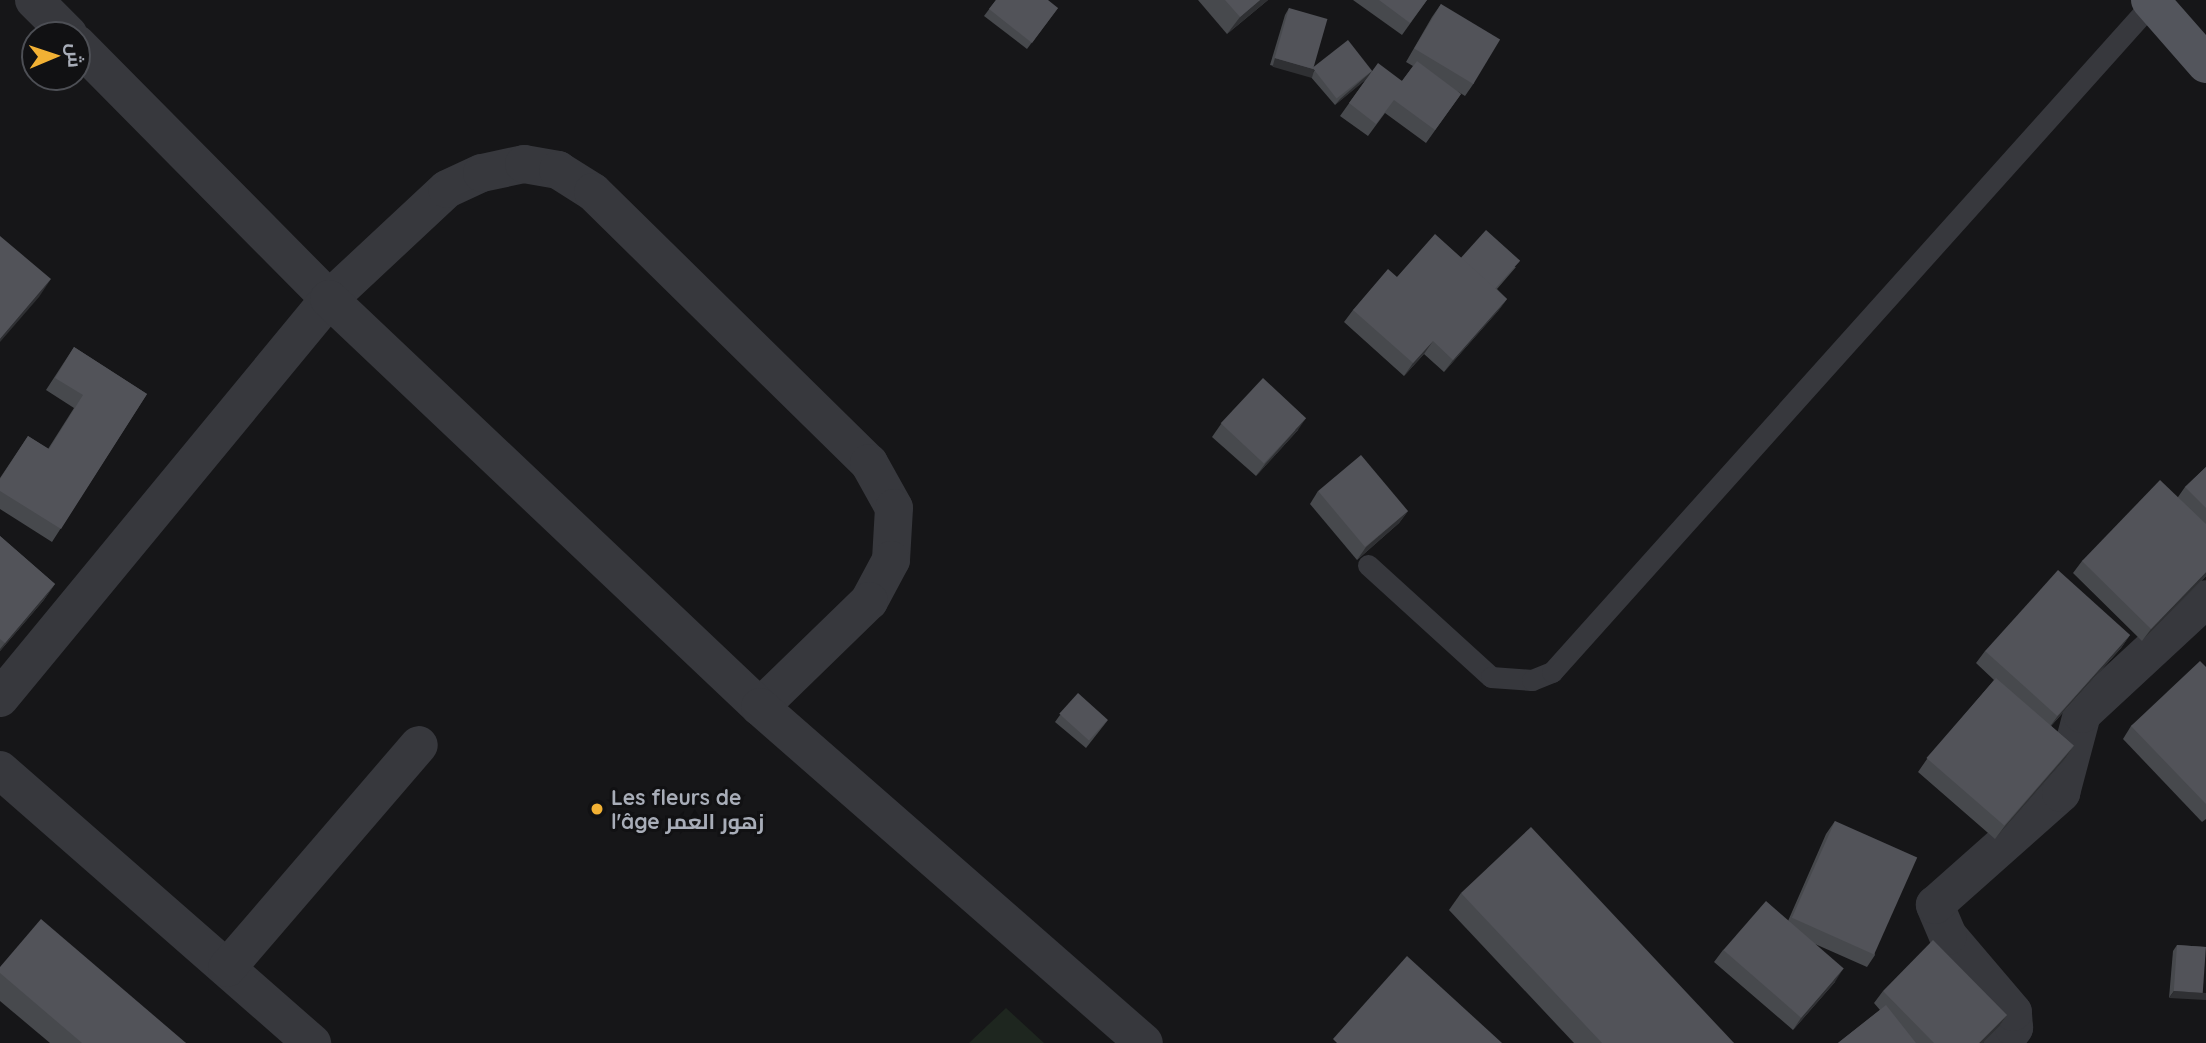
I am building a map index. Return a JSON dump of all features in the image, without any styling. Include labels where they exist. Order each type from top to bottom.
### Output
[{"type":"main road","points":[[2151,1],[2206,64]]},
{"type":"street","points":[[34,0],[55,21]]},
{"type":"street","points":[[91,58],[329,299],[760,707],[1144,1043]]},
{"type":"street","points":[[0,698],[329,299],[447,189],[482,173],[524,164],[558,170],[593,192],[869,463],[894,508],[891,560],[869,601],[760,707]]},
{"type":"street","points":[[2003,1043],[2014,1028],[2013,1012],[1948,936],[1935,905],[2061,793],[2082,714],[2206,599]]},
{"type":"street","points":[[227,968],[419,745]]},
{"type":"street","points":[[0,770],[312,1043]]},
{"type":"lane","points":[[1368,565],[1491,677],[1532,680],[1552,672],[2151,1]]},
{"type":"shaded area","points":[[1006,1008],[1044,1043],[969,1043]]},
{"type":"building","points":[[996,0],[1048,0],[1058,8],[1032,43],[989,9]]},
{"type":"building","points":[[1225,0],[1260,0],[1240,17]]},
{"type":"building","points":[[1379,0],[1427,0],[1410,23]]},
{"type":"building","points":[[1441,4],[1500,40],[1473,84],[1414,49]]},
{"type":"building","points":[[1289,8],[1327,19],[1313,69],[1275,58]]},
{"type":"building","points":[[1348,40],[1372,71],[1337,98],[1313,68]]},
{"type":"building","points":[[1417,61],[1461,94],[1435,130],[1394,100],[1376,124],[1349,103],[1378,63],[1402,81]]},
{"type":"building","points":[[1486,230],[1520,261],[1495,289],[1461,258]]},
{"type":"building","points":[[1435,234],[1507,299],[1453,360],[1433,341],[1413,363],[1353,310],[1388,269],[1397,277]]},
{"type":"building","points":[[0,236],[51,279],[0,339]]},
{"type":"building","points":[[74,347],[147,394],[61,529],[0,491],[0,479],[28,436],[49,449],[83,395],[55,378]]},
{"type":"building","points":[[1263,378],[1306,418],[1264,464],[1221,423]]},
{"type":"building","points":[[1361,455],[1408,511],[1365,547],[1318,491]]},
{"type":"building","points":[[2206,467],[2206,508],[2185,487]]},
{"type":"building","points":[[2160,480],[2206,524],[2206,572],[2151,629],[2082,561]]},
{"type":"building","points":[[0,536],[55,584],[5,643],[0,639]]},
{"type":"building","points":[[2058,570],[2130,635],[2057,716],[1985,651]]},
{"type":"building","points":[[2200,661],[2206,667],[2206,804],[2131,726]]},
{"type":"building","points":[[1996,678],[2074,746],[2004,826],[1926,758]]},
{"type":"building","points":[[1078,693],[1108,720],[1089,741],[1059,714]]},
{"type":"building","points":[[1835,821],[1917,858],[1874,954],[1792,918]]},
{"type":"building","points":[[1531,827],[1734,1043],[1602,1043],[1461,893]]},
{"type":"building","points":[[1766,901],[1844,969],[1801,1018],[1723,950]]},
{"type":"building","points":[[41,919],[186,1043],[82,1043],[0,973],[0,967]]},
{"type":"building","points":[[1933,940],[2007,1015],[1979,1043],[1934,1043],[1883,991]]},
{"type":"building","points":[[2177,945],[2206,947],[2203,993],[2174,991]]},
{"type":"building","points":[[1407,956],[1502,1043],[1337,1043],[1333,1039]]},
{"type":"building","points":[[1886,1005],[1916,1043],[1838,1043]]},
{"type":"place","name":"Les fleurs de l'âge زهور العمر","points":[[597,809]]}]
